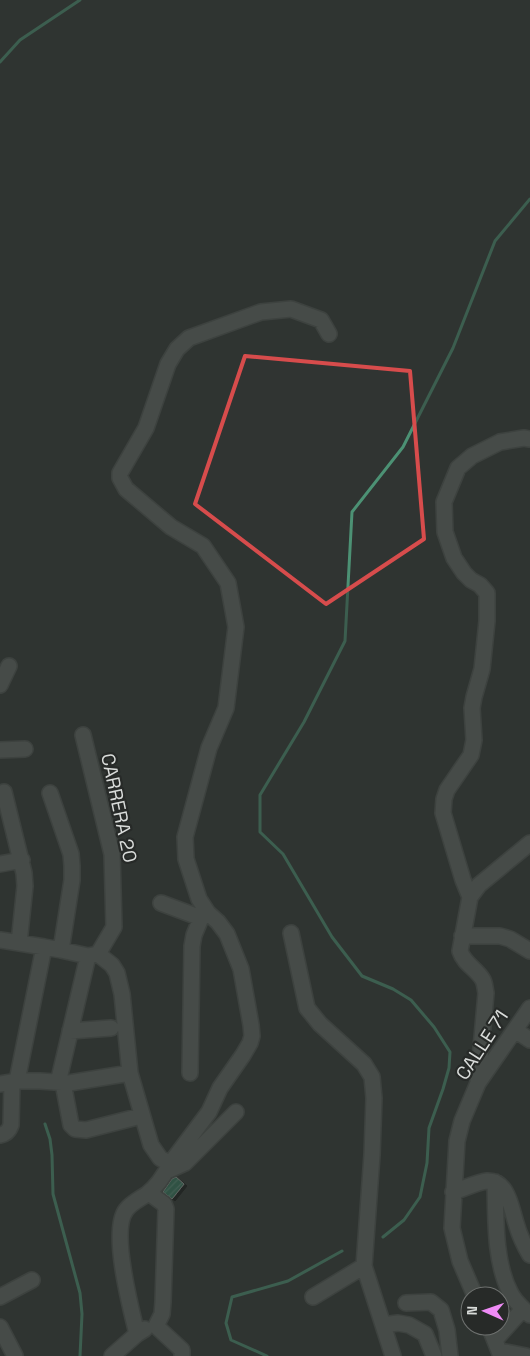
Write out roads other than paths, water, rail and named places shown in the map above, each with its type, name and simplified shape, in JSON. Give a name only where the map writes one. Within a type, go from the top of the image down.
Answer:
[{"type":"street","points":[[190,1073],[192,946],[194,935],[204,915],[186,859],[185,837],[209,748],[226,708],[236,626],[228,583],[203,546],[171,527],[126,489],[120,478],[120,473],[146,428],[168,364],[177,349],[189,338],[261,312],[291,309],[321,320],[328,334]]},
{"type":"street","points":[[470,897],[443,813],[447,790],[471,754],[474,740],[472,708],[482,668],[487,620],[487,593],[480,584],[471,580],[464,573],[454,558],[446,532],[444,502],[458,468],[472,456],[500,442],[524,438],[530,439]]},
{"type":"street","points":[[0,685],[9,666]]},
{"type":"street","name":"CARRERA 20","points":[[61,1083],[70,1031],[93,955],[114,927],[112,854],[84,735]]},
{"type":"street","points":[[0,750],[25,749]]},
{"type":"street","points":[[4,792],[24,872],[25,886],[19,943]]},
{"type":"street","points":[[50,793],[71,854],[72,866],[72,880],[61,950]]},
{"type":"street","points":[[478,1083],[486,993],[484,981],[462,958],[460,951],[470,897],[479,885],[530,844]]},
{"type":"street","points":[[0,864],[22,860]]},
{"type":"street","points":[[137,1334],[124,1278],[120,1236],[125,1211],[149,1193],[209,1112],[220,1088],[244,1056],[252,1036],[252,1025],[241,969],[227,934],[218,922],[204,915],[161,903]]},
{"type":"street","points":[[292,933],[307,1008],[320,1024],[364,1064],[372,1077],[374,1098],[372,1155],[364,1266],[392,1356]]},
{"type":"street","points":[[462,936],[500,936],[510,939],[530,951]]},
{"type":"street","points":[[0,940],[93,955],[112,965],[117,973],[122,994],[130,1073],[142,1116],[151,1145],[169,1167]]},
{"type":"street","points":[[0,1134],[4,1134],[9,1130],[11,1125],[10,1082],[44,947]]},
{"type":"street","name":"CALLE 71","points":[[471,1286],[460,1261],[452,1228],[457,1141],[462,1121],[478,1083],[530,1008]]},
{"type":"street","points":[[70,1031],[111,1028]]},
{"type":"street","points":[[515,1030],[530,1040]]},
{"type":"street","points":[[10,1082],[40,1080],[70,1083],[130,1073]]},
{"type":"street","points":[[61,1083],[71,1125],[75,1129],[86,1130],[142,1116]]},
{"type":"street","points":[[169,1167],[185,1163],[236,1112]]},
{"type":"street","points":[[453,1192],[487,1181],[495,1182],[502,1186],[510,1200],[527,1250]]},
{"type":"street","points":[[495,1182],[496,1217],[501,1264],[510,1294],[527,1312],[496,1343],[526,1356]]},
{"type":"street","points":[[112,1356],[137,1334],[156,1326],[162,1314],[166,1209],[164,1204],[149,1193]]},
{"type":"street","points":[[527,1250],[530,1224]]},
{"type":"street","points":[[313,1297],[364,1266]]},
{"type":"street","points":[[0,1297],[32,1280]]},
{"type":"street","points":[[406,1303],[431,1302],[441,1310],[447,1330],[450,1356]]},
{"type":"street","points":[[383,1325],[398,1323],[410,1325],[425,1334],[434,1356]]},
{"type":"street","points":[[0,1326],[9,1352]]},
{"type":"street","points":[[156,1326],[182,1350],[182,1356]]},
{"type":"waterway","points":[[0,62],[20,40],[80,0]]},
{"type":"waterway","points":[[383,1237],[404,1220],[420,1197],[427,1163],[429,1128],[449,1068],[450,1052],[434,1027],[411,1000],[393,989],[362,976],[332,937],[283,854],[260,832],[260,795],[304,722],[345,641],[352,512],[403,447],[453,348],[495,241],[530,199]]},
{"type":"waterway","points":[[45,1124],[50,1139],[52,1155],[53,1194],[80,1293],[82,1314],[80,1356]]},
{"type":"waterway","points":[[267,1356],[231,1340],[226,1323],[232,1297],[288,1281],[342,1251]]}]
